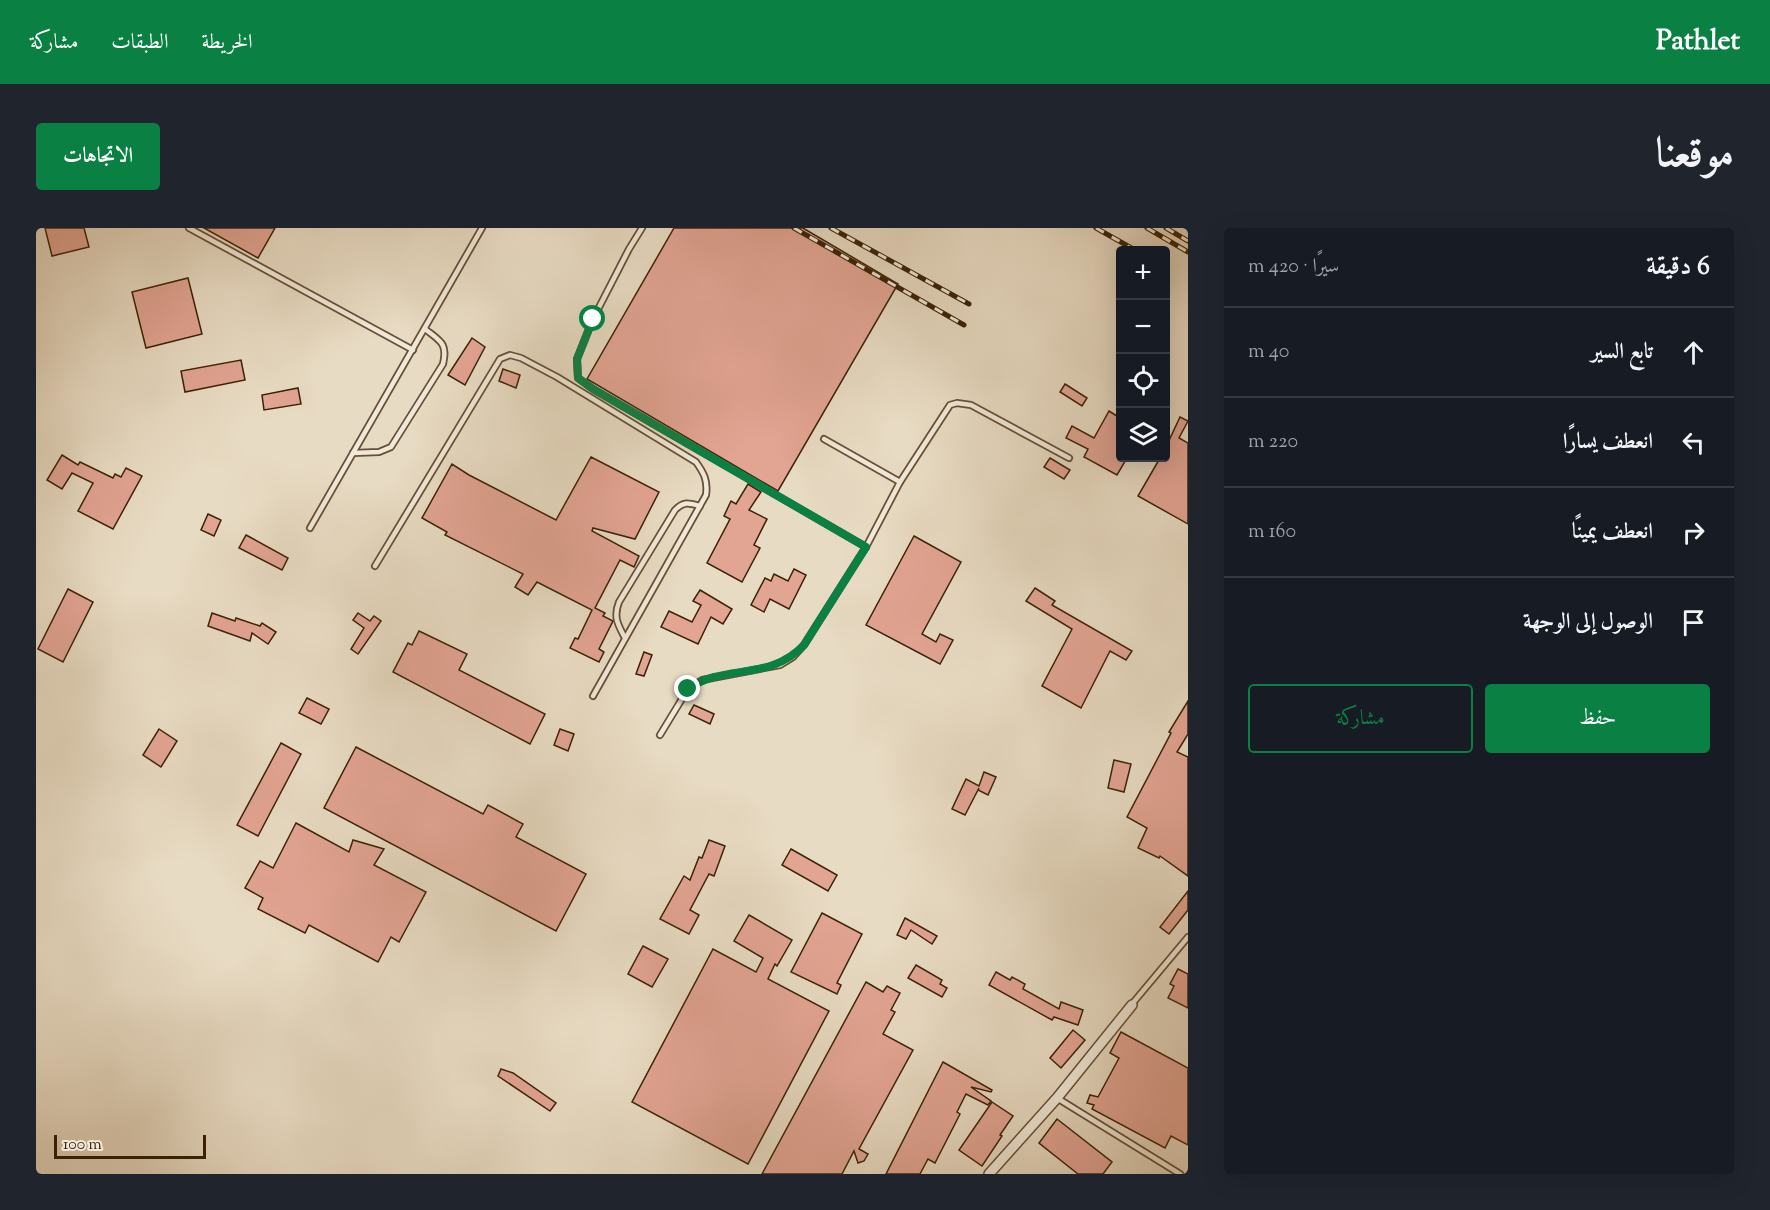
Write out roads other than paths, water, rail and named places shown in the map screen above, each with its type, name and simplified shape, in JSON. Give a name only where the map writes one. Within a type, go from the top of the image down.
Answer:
[{"type":"street","points":[[989,1174],[1057,1098],[1132,1005]]},
{"type":"lane","points":[[189,228],[413,350]]},
{"type":"lane","points":[[310,528],[482,228]]},
{"type":"lane","points":[[642,228],[593,319],[577,359],[578,378],[593,389],[866,547]]},
{"type":"lane","points":[[353,453],[379,452],[391,447],[443,364],[446,353],[442,343],[425,329]]},
{"type":"lane","points":[[375,566],[500,359],[510,355],[521,358],[557,377],[696,462],[704,473],[707,485],[706,495],[593,696]]},
{"type":"lane","points":[[660,735],[688,689],[702,680],[780,664],[793,657],[804,645],[866,547],[900,482],[950,405],[957,403],[971,405],[1069,458]]},
{"type":"lane","points":[[824,439],[900,482]]},
{"type":"lane","points":[[626,639],[616,620],[619,602],[675,510],[686,502],[700,506]]},
{"type":"lane","points":[[1132,1005],[1188,937]]},
{"type":"lane","points":[[1057,1098],[1180,1174]]},
{"type":"railway","points":[[794,228],[964,325]]},
{"type":"railway","points":[[831,228],[969,304]]},
{"type":"railway","points":[[1096,228],[1128,246]]},
{"type":"railway","points":[[1147,228],[1188,252]]},
{"type":"railway","points":[[1166,228],[1188,241]]}]
